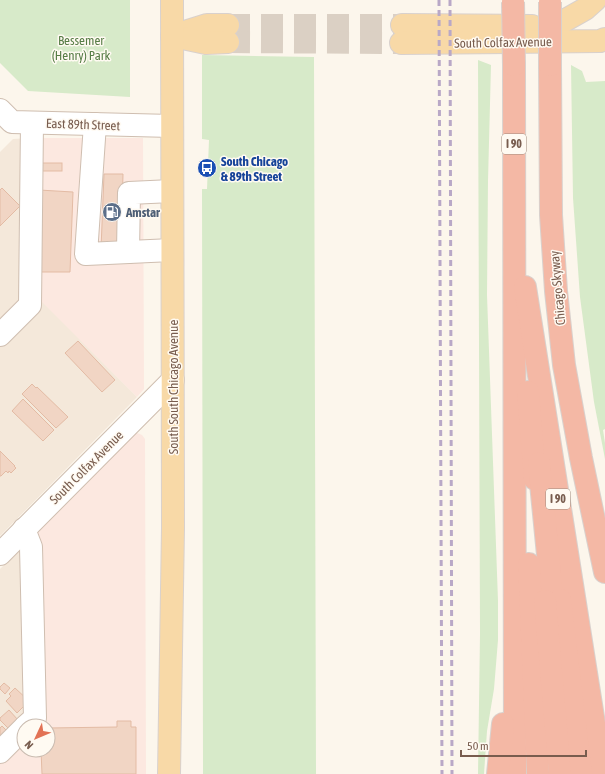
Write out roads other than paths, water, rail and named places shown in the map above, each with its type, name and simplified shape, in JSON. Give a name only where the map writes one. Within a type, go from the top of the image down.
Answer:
[{"type":"highway","name":"I 90","points":[[513,1],[515,774]]},
{"type":"highway","name":"Chicago Skyway","points":[[550,1],[551,215],[557,298],[564,364],[581,458],[605,572]]},
{"type":"highway","name":"I 90","points":[[498,774],[507,659],[514,227]]},
{"type":"highway","name":"I 90","points":[[505,774],[514,227]]},
{"type":"highway","name":"I 90","points":[[514,227],[526,774]]},
{"type":"highway","name":"I 90","points":[[514,227],[538,774]]},
{"type":"highway","name":"I 90","points":[[514,227],[549,774]]},
{"type":"highway","name":"I 90","points":[[514,227],[560,774]]},
{"type":"highway","name":"I 90","points":[[514,227],[570,774]]},
{"type":"highway","name":"I 90","points":[[514,227],[581,774]]},
{"type":"highway","name":"I 90","points":[[514,227],[592,774]]},
{"type":"highway","name":"I 90","points":[[514,227],[602,774]]},
{"type":"main road","name":"South South Chicago Avenue","points":[[169,774],[173,528],[172,0]]},
{"type":"main road","points":[[555,26],[585,9],[595,0]]},
{"type":"main road","points":[[172,36],[207,25],[228,33]]},
{"type":"main road","name":"South Colfax Avenue","points":[[605,28],[555,26],[401,34],[600,41],[605,39]]},
{"type":"street","name":"East 89th Street","points":[[11,122],[172,126]]},
{"type":"street","points":[[0,335],[30,305],[11,122]]},
{"type":"street","points":[[95,124],[86,254],[172,250]]},
{"type":"street","points":[[128,252],[129,193],[172,191]]},
{"type":"street","name":"South Colfax Avenue","points":[[0,554],[173,380]]},
{"type":"street","points":[[24,529],[31,547],[35,718]]},
{"type":"street","points":[[0,752],[16,736]]},
{"type":"tunnel","points":[[228,25],[402,25]]},
{"type":"tunnel","points":[[228,42],[401,43]]},
{"type":"railway","points":[[439,0],[442,774]]},
{"type":"railway","points":[[450,0],[452,774]]},
{"type":"place","name":"South Chicago & 89th Street","points":[[207,168]]},
{"type":"place","name":"Amstar","points":[[112,212]]},
{"type":"park label","name":"Bessemer (Henry) Park","points":[[81,48]]}]
